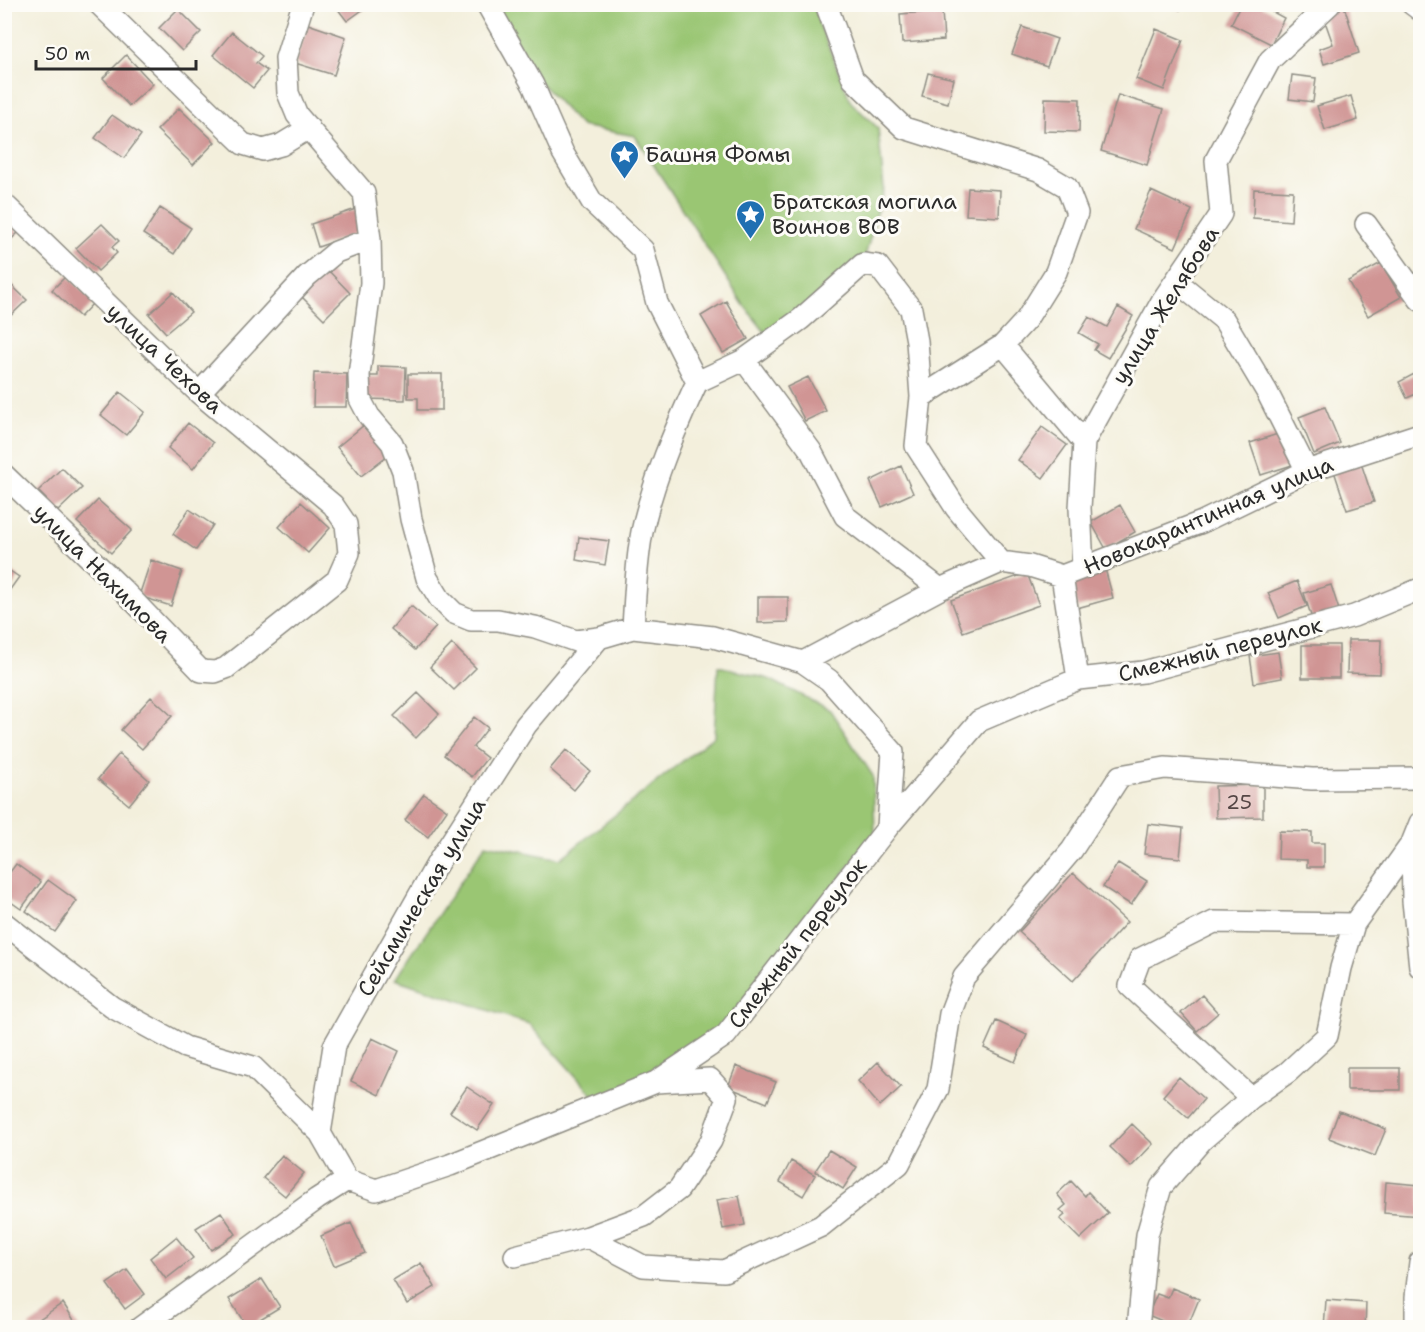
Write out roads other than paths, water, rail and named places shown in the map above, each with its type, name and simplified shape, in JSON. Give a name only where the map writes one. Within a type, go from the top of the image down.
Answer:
[{"type":"street","points":[[99,4],[243,144],[262,150],[281,145],[309,128]]},
{"type":"street","points":[[303,4],[286,58],[288,93],[297,116],[364,193],[370,239],[371,283],[359,375],[360,399],[369,416],[392,443],[403,471],[411,519],[427,578],[440,599],[454,613],[471,620],[498,620],[535,627],[576,641],[599,638],[633,628],[713,637],[803,662],[829,680],[893,752],[888,826]]},
{"type":"street","points":[[487,4],[533,85],[563,153],[591,202],[643,250],[657,303],[697,382]]},
{"type":"street","points":[[826,4],[853,79],[904,128],[1038,171],[1067,187],[1077,213],[1056,272],[1026,320],[1003,345],[921,397]]},
{"type":"street","name":"улица Желябова","points":[[1083,568],[1080,508],[1084,442],[1162,301],[1221,214],[1216,160],[1270,60],[1330,4]]},
{"type":"street","points":[[1412,4],[1420,10]]},
{"type":"street","name":"улица Чехова","points":[[4,204],[199,393],[333,505],[346,524],[350,553],[337,580],[226,668],[215,672],[201,671]]},
{"type":"street","points":[[1366,224],[1420,300]]},
{"type":"street","points":[[199,393],[307,276],[336,252],[370,239]]},
{"type":"street","points":[[633,628],[642,533],[656,481],[697,382],[744,360],[801,320],[863,264],[878,266],[911,309],[917,341],[921,397],[916,446],[956,508],[1001,562],[940,589],[803,662]]},
{"type":"street","points":[[1176,280],[1224,320],[1268,392],[1307,471]]},
{"type":"street","points":[[1003,345],[1084,442]]},
{"type":"street","points":[[744,360],[811,451],[845,516],[940,589]]},
{"type":"street","name":"Новокарантинная улица","points":[[1001,562],[1030,566],[1062,576],[1202,522],[1307,471],[1420,434]]},
{"type":"street","name":"улица Нахимова","points":[[4,475],[123,590],[201,671]]},
{"type":"street","points":[[1062,576],[1078,679]]},
{"type":"street","name":"Смежный переулок","points":[[347,1180],[376,1190],[450,1165],[656,1082],[726,1035],[888,826],[979,721],[1078,679],[1143,672],[1354,616],[1420,589]]},
{"type":"street","name":"Сейсмическая улица","points":[[320,1133],[333,1046],[437,864],[526,725],[599,638]]},
{"type":"street","points":[[588,1237],[643,1266],[724,1271],[821,1226],[899,1164],[938,1089],[950,1014],[964,977],[1072,850],[1120,776],[1165,768],[1312,779],[1420,778]]},
{"type":"street","points":[[1138,1328],[1147,1235],[1161,1187],[1202,1140],[1251,1098],[1288,1072],[1327,1036],[1341,968],[1354,924],[1412,843],[1420,823]]},
{"type":"street","points":[[1412,843],[1413,901],[1420,967]]},
{"type":"street","points":[[1251,1098],[1130,986],[1140,960],[1214,922],[1354,924]]},
{"type":"street","points":[[4,923],[112,1007],[186,1047],[253,1067],[320,1133],[347,1180],[317,1198],[140,1328]]},
{"type":"street","points":[[515,1256],[588,1237],[644,1216],[680,1189],[711,1141],[727,1098],[710,1079],[656,1082]]},
{"type":"street","points":[[1416,1328],[1416,1297],[1420,1262]]},
{"type":"place","name":"Башня Фомы","points":[[624,180]]},
{"type":"place","name":"Братская могила Воинов ВОВ","points":[[751,240]]}]
